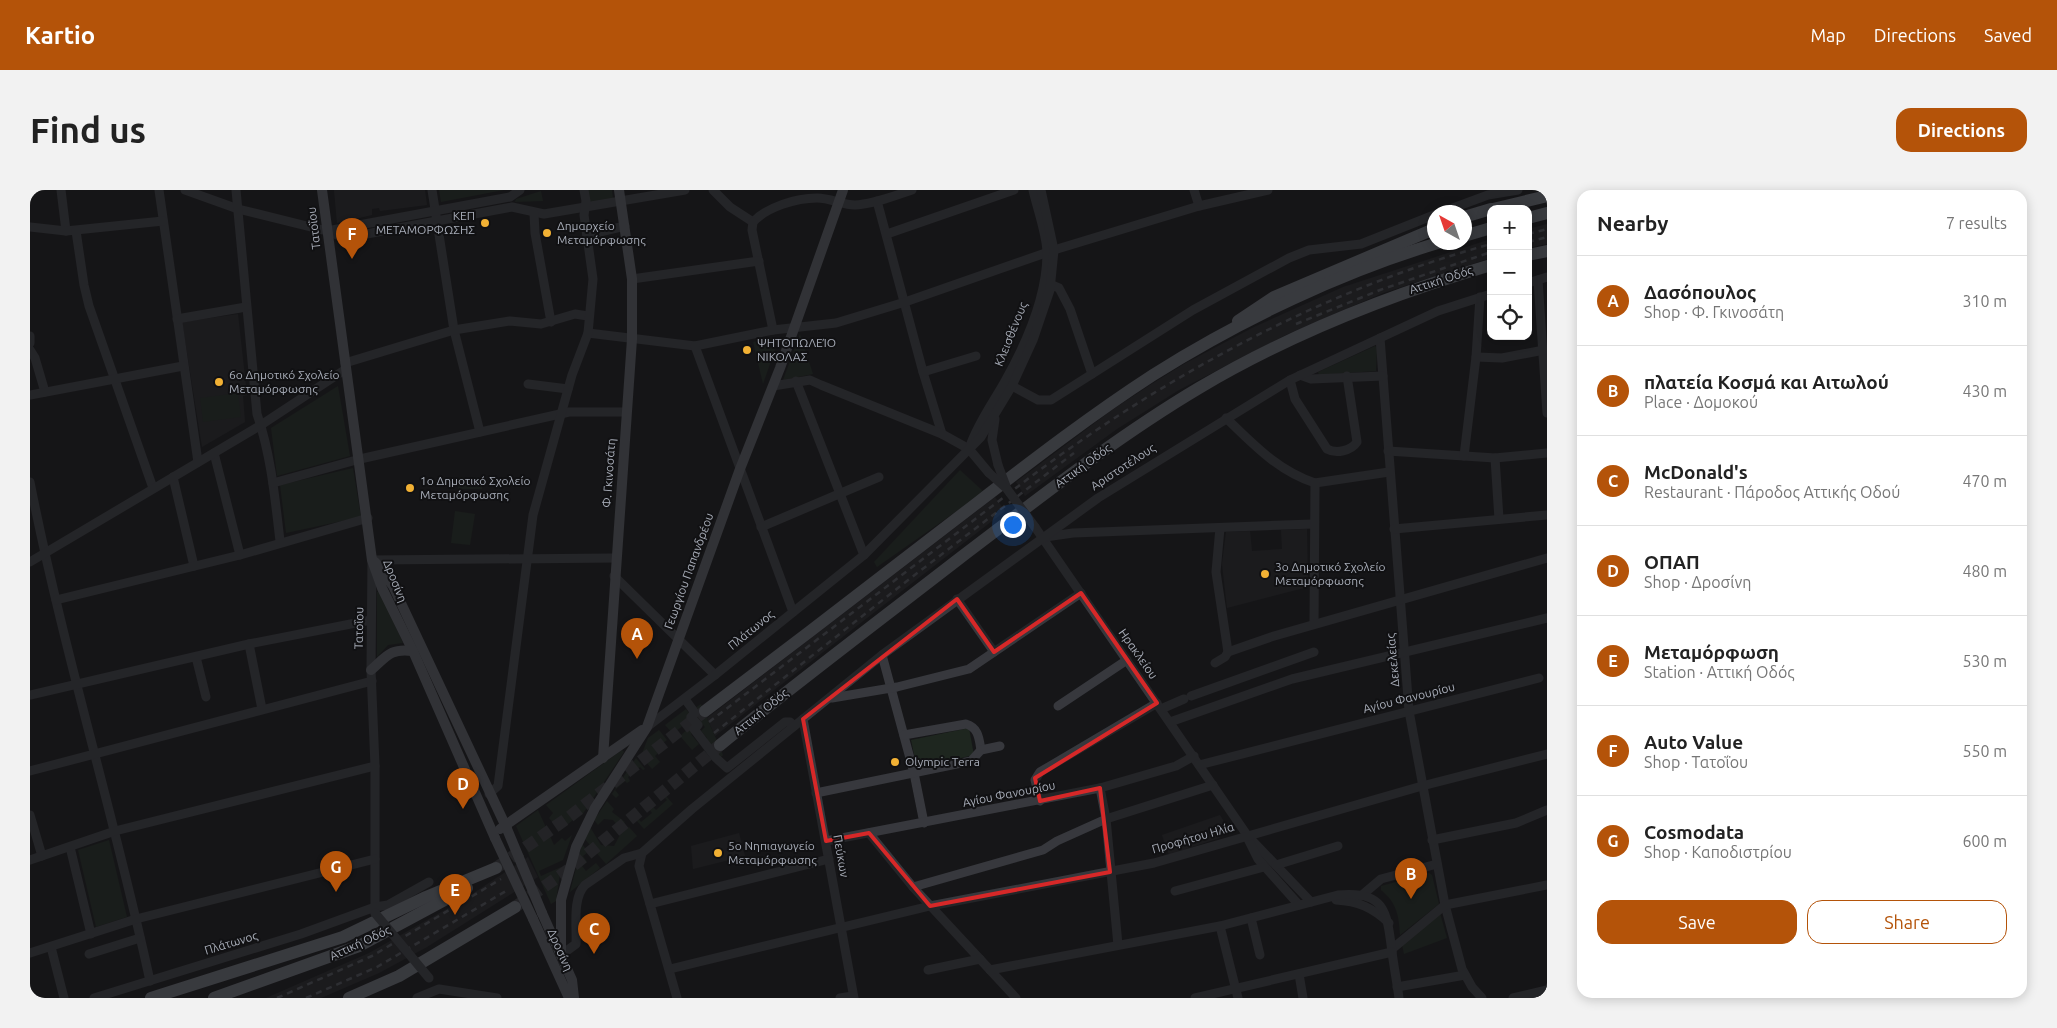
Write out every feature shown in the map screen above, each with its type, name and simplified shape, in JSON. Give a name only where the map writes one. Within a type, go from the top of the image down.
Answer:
[{"type":"highway","points":[[1509,205],[1547,196]]},
{"type":"highway","points":[[1472,215],[1487,210]]},
{"type":"highway","points":[[1532,217],[1547,213]]},
{"type":"highway","points":[[1472,234],[1487,229]]},
{"type":"highway","points":[[1217,337],[1251,311],[1274,297],[1427,232]]},
{"type":"highway","points":[[705,711],[1104,408],[1154,375],[1217,337],[1311,292],[1370,267],[1427,247]]},
{"type":"highway","points":[[1532,255],[1547,251]]},
{"type":"highway","points":[[1532,256],[1547,255]]},
{"type":"highway","name":"Αττική Οδός","points":[[720,745],[1054,486],[1137,427],[1185,397],[1268,351],[1334,320],[1398,294],[1487,266]]},
{"type":"highway","name":"Αττική Οδός","points":[[151,998],[343,937],[496,868],[432,908],[360,946],[300,969],[214,998]]},
{"type":"highway","points":[[349,998],[399,976],[514,907]]},
{"type":"highway","points":[[370,998],[409,977],[453,943]]},
{"type":"main road","name":"Τατοΐου","points":[[322,190],[368,518],[372,560]]},
{"type":"main road","name":"Φ. Γκινοσάτη","points":[[603,758],[615,558],[632,339],[632,279],[619,190]]},
{"type":"main road","name":"Γεωργίου Παπανδρέου","points":[[561,954],[561,900],[576,847],[595,808],[647,726],[740,469],[773,386],[843,190]]},
{"type":"main road","name":"Δροσίνη","points":[[372,560],[382,588],[413,650],[494,836],[537,916],[561,954],[572,980],[574,998]]},
{"type":"main road","name":"Δροσίνη","points":[[372,560],[394,586],[506,828],[537,916],[569,998]]},
{"type":"main road","points":[[371,670],[391,652],[401,649],[413,650]]},
{"type":"main road","name":"Πλάτωνος","points":[[494,836],[647,726]]},
{"type":"street","points":[[61,190],[66,231]]},
{"type":"street","points":[[159,190],[198,462]]},
{"type":"street","points":[[184,190],[238,209],[327,231],[345,238],[512,207],[544,214],[685,190]]},
{"type":"street","points":[[236,190],[257,414],[273,483],[280,541]]},
{"type":"street","points":[[432,190],[454,330],[480,432]]},
{"type":"street","points":[[327,231],[510,196],[520,190]]},
{"type":"street","points":[[489,794],[498,786],[533,515],[568,389],[588,333],[588,316],[593,279],[584,215],[586,207],[584,190]]},
{"type":"street","points":[[713,190],[730,207],[753,222]]},
{"type":"street","points":[[773,330],[752,230],[753,222],[760,214],[807,194],[855,205],[877,201],[912,190]]},
{"type":"street","points":[[887,234],[1014,190]]},
{"type":"street","name":"Κλεισθένους","points":[[1033,190],[1051,251]]},
{"type":"street","name":"Κλεισθένους","points":[[996,413],[1012,386],[1033,340],[1047,283],[1051,251],[1041,190]]},
{"type":"street","points":[[1194,190],[1199,206]]},
{"type":"street","points":[[588,333],[695,346],[773,330],[836,323],[906,302],[1051,251],[1199,206],[1268,190]]},
{"type":"street","points":[[1458,205],[1486,193],[1518,190]]},
{"type":"street","points":[[510,196],[512,207]]},
{"type":"street","points":[[877,201],[906,302],[923,372],[942,434]]},
{"type":"street","points":[[534,213],[535,233],[551,322]]},
{"type":"street","points":[[1012,386],[1045,402],[1193,310],[1289,258],[1310,250],[1361,244],[1427,218]]},
{"type":"street","points":[[30,226],[76,231],[163,221]]},
{"type":"street","points":[[587,235],[625,226]]},
{"type":"street","points":[[76,231],[86,296],[153,488]]},
{"type":"street","points":[[632,279],[758,261]]},
{"type":"street","points":[[1543,279],[1547,413]]},
{"type":"street","points":[[1047,283],[1059,288],[1070,309],[1092,374]]},
{"type":"street","name":"Κλεισθένους","points":[[969,449],[975,431],[1005,382],[1047,283]]},
{"type":"street","name":"Αριστοτέλους","points":[[642,853],[692,809],[882,655],[1098,498],[1290,380],[1438,311],[1487,295]]},
{"type":"street","points":[[1464,456],[1476,357],[1480,297]]},
{"type":"street","points":[[177,318],[246,308]]},
{"type":"street","points":[[30,562],[261,425],[346,366],[454,330],[510,321],[541,324],[575,314],[588,316]]},
{"type":"street","name":"Δεκελείας","points":[[1380,338],[1389,472],[1410,712],[1444,904],[1465,975],[1482,998]]},
{"type":"street","points":[[31,346],[46,392]]},
{"type":"street","points":[[695,346],[793,612]]},
{"type":"street","points":[[1476,357],[1502,358],[1544,350]]},
{"type":"street","points":[[923,372],[976,356]]},
{"type":"street","points":[[30,395],[184,366]]},
{"type":"street","points":[[1300,375],[1311,379],[1383,376]]},
{"type":"street","points":[[1290,380],[1295,399],[1327,449],[1336,451],[1350,449],[1357,442],[1347,376]]},
{"type":"street","points":[[773,386],[810,380],[942,434],[969,449]]},
{"type":"street","points":[[796,381],[864,554]]},
{"type":"street","points":[[528,384],[568,389]]},
{"type":"street","points":[[273,483],[360,459],[569,412],[626,412]]},
{"type":"street","name":"Πλάτωνος","points":[[647,726],[685,699],[864,554],[981,437],[996,413]]},
{"type":"street","name":"Ηρακλείου","points":[[996,413],[992,440],[998,465],[1007,489]]},
{"type":"street","points":[[1226,418],[1277,464],[1315,483],[1389,472]]},
{"type":"street","name":"Ηρακλείου","points":[[969,449],[989,473],[1007,489],[1042,537],[1247,835],[1276,865],[1316,901]]},
{"type":"street","points":[[1388,451],[1495,458],[1547,453]]},
{"type":"street","points":[[214,453],[240,554]]},
{"type":"street","points":[[1495,458],[1499,519]]},
{"type":"street","points":[[172,477],[194,566]]},
{"type":"street","points":[[762,527],[879,477]]},
{"type":"street","points":[[30,482],[44,555],[76,684],[116,831],[150,981]]},
{"type":"street","points":[[1314,624],[1313,524],[1315,483]]},
{"type":"street","points":[[1394,529],[1547,515]]},
{"type":"street","points":[[56,600],[240,554],[280,541],[368,518]]},
{"type":"street","points":[[1042,537],[1073,533],[1313,524]]},
{"type":"street","points":[[1215,664],[1225,658],[1228,652],[1216,572],[1220,528]]},
{"type":"street","points":[[372,560],[615,558]]},
{"type":"street","points":[[1228,652],[1314,624],[1547,558]]},
{"type":"street","name":"Τατοΐου","points":[[372,560],[371,670],[375,766],[375,910]]},
{"type":"street","points":[[614,576],[715,675]]},
{"type":"street","points":[[829,698],[891,688],[961,672],[1081,593]]},
{"type":"street","points":[[957,599],[994,652]]},
{"type":"street","points":[[1170,722],[1292,679],[1547,618]]},
{"type":"street","points":[[30,695],[249,644],[371,620]]},
{"type":"street","points":[[249,644],[262,709]]},
{"type":"street","points":[[1040,801],[1035,780],[1040,772],[1159,706],[1314,652]]},
{"type":"street","points":[[882,655],[914,773],[924,823]]},
{"type":"street","points":[[196,657],[206,697]]},
{"type":"street","points":[[1058,706],[1127,660]]},
{"type":"street","name":"Αγίου Φανουρίου","points":[[1199,765],[1539,678]]},
{"type":"street","points":[[30,771],[96,752],[372,681]]},
{"type":"street","points":[[1232,681],[1238,698]]},
{"type":"street","points":[[685,699],[694,713],[691,716],[698,725],[694,729],[716,758],[727,768],[784,722],[790,722],[794,726]]},
{"type":"street","name":"Πεύκων","points":[[803,719],[854,997]]},
{"type":"street","points":[[904,735],[966,724],[975,728],[981,750]]},
{"type":"street","points":[[816,793],[971,761],[981,750],[1000,746]]},
{"type":"street","name":"Προφήτου Ηλία","points":[[670,969],[930,906],[1154,863],[1422,786],[1547,754]]},
{"type":"street","name":"Αγίου Φανουρίου","points":[[826,841],[1100,788],[1176,766],[1194,756]]},
{"type":"street","points":[[30,860],[116,831],[375,766]]},
{"type":"street","points":[[913,887],[1043,850],[1057,841],[1106,819],[1213,785]]},
{"type":"street","points":[[1100,788],[1106,819],[1118,945]]},
{"type":"street","points":[[1432,840],[1516,823],[1547,810]]},
{"type":"street","points":[[30,815],[42,856]]},
{"type":"street","points":[[869,833],[913,887],[1016,998]]},
{"type":"street","name":"Ηρακλείου","points":[[1247,835],[1250,848],[1264,867],[1299,905]]},
{"type":"street","points":[[1276,865],[1338,846]]},
{"type":"street","points":[[70,847],[91,934]]},
{"type":"street","points":[[561,954],[576,944],[580,890],[624,858],[642,853],[639,866],[677,998]]},
{"type":"street","points":[[30,953],[136,919],[375,858]]},
{"type":"street","points":[[650,904],[829,859]]},
{"type":"street","points":[[1360,899],[1381,879],[1437,864]]},
{"type":"street","points":[[1175,891],[1264,867]]},
{"type":"street","name":"Πλάτωνος","points":[[94,998],[375,910],[388,905],[429,882]]},
{"type":"street","points":[[1194,998],[1237,993],[1299,974],[1392,951],[1444,904],[1547,885]]},
{"type":"street","points":[[990,970],[1220,926],[1338,895],[1380,904],[1385,911],[1389,923],[1399,998]]},
{"type":"street","points":[[375,910],[439,989]]},
{"type":"street","points":[[1250,918],[1260,955]]},
{"type":"street","points":[[1220,926],[1237,993]]},
{"type":"street","points":[[90,954],[140,938]]},
{"type":"street","points":[[51,947],[64,998]]},
{"type":"street","points":[[928,970],[980,959]]},
{"type":"street","points":[[1299,974],[1303,998]]},
{"type":"street","points":[[1397,986],[1465,975]]},
{"type":"street","points":[[417,998],[439,989],[497,998]]},
{"type":"street","points":[[1513,998],[1547,990]]},
{"type":"street","points":[[840,998],[854,997]]},
{"type":"highlighted area","points":[[1081,593],[1157,703],[1035,778],[1040,801],[1100,788],[1110,872],[930,906],[869,833],[826,841],[803,719],[957,599],[994,652]]},
{"type":"shaded area","points":[[334,190],[425,190],[427,205],[380,211],[379,208],[372,209],[372,215],[337,223]]},
{"type":"shaded area","points":[[439,190],[504,190],[441,202]]},
{"type":"shaded area","points":[[588,190],[612,190],[613,199],[590,203]]},
{"type":"shaded area","points":[[541,191],[543,201],[515,202],[516,199]]},
{"type":"shaded area","points":[[1547,224],[1547,244],[1532,247],[1532,228]]},
{"type":"shaded area","points":[[1487,240],[1487,259],[1383,293],[1286,335],[1179,390],[1117,429],[1025,496],[1016,482],[1112,410],[1150,385],[1184,364],[1254,327],[1343,287],[1457,250],[1472,250],[1472,245]]},
{"type":"shaded area","name":"6ο Δημοτικό Σχολείο Μεταμόρφωσης","points":[[238,314],[247,395],[243,396],[245,422],[202,447],[182,322]]},
{"type":"shaded area","points":[[800,334],[813,374],[783,380]]},
{"type":"shaded area","points":[[770,338],[777,344],[763,384],[753,342]]},
{"type":"shaded area","points":[[1375,346],[1377,348],[1376,371],[1319,375],[1318,372]]},
{"type":"shaded area","points":[[338,386],[350,456],[277,476],[271,428]]},
{"type":"shaded area","points":[[238,393],[241,417],[203,422],[200,398]]},
{"type":"shaded area","points":[[353,468],[361,517],[286,533],[280,485]]},
{"type":"shaded area","points":[[960,470],[984,492],[877,567],[874,562]]},
{"type":"shaded area","points":[[459,477],[482,477],[482,489],[458,489]]},
{"type":"shaded area","points":[[995,497],[1005,511],[715,736],[707,718]]},
{"type":"shaded area","points":[[455,511],[475,514],[470,545],[451,543]]},
{"type":"shaded area","name":"3ο Δημοτικό Σχολείο Μεταμόρφωσης","points":[[1307,529],[1308,587],[1227,608],[1222,564],[1226,532],[1250,531],[1252,551],[1282,549],[1281,530]]},
{"type":"shaded area","points":[[380,591],[403,643],[388,645],[377,657],[377,592]]},
{"type":"shaded area","points":[[701,704],[723,755],[720,758],[701,731],[705,727],[695,716],[695,708]]},
{"type":"shaded area","points":[[686,709],[693,717],[673,734],[665,725]]},
{"type":"shaded area","points":[[691,726],[695,730],[691,734],[699,744],[692,750],[680,736]]},
{"type":"shaded area","points":[[969,728],[974,755],[917,768],[911,740]]},
{"type":"shaded area","points":[[659,730],[667,740],[656,748],[659,752],[655,756],[660,762],[652,769],[641,756],[648,738]]},
{"type":"shaded area","points":[[622,750],[624,752],[582,815],[576,810],[571,815],[574,819],[560,831],[549,818],[553,813],[546,805]]},
{"type":"shaded area","points":[[636,758],[645,769],[643,770],[640,767],[628,777],[630,781],[627,783],[625,781],[615,790],[619,795],[616,798],[612,794]]},
{"type":"shaded area","points":[[665,795],[673,804],[644,829],[636,820],[638,818],[641,822],[652,813],[649,809],[652,806],[656,810],[667,800],[664,797]]},
{"type":"shaded area","points":[[607,801],[614,809],[612,812],[625,822],[619,827],[613,820],[604,819],[598,825],[594,820]]},
{"type":"shaded area","points":[[538,810],[554,845],[562,838],[565,841],[572,835],[563,860],[539,871],[541,876],[561,867],[556,901],[551,904],[516,826]]},
{"type":"shaded area","points":[[1220,815],[1227,827],[1219,838],[1169,855],[1162,835]]},
{"type":"shaded area","points":[[590,827],[601,845],[614,846],[620,835],[629,827],[637,836],[606,864],[584,838]]},
{"type":"shaded area","name":"5ο Νηπιαγωγείο Μεταμόρφωσης","points":[[739,833],[745,856],[693,869],[691,846]]},
{"type":"shaded area","points":[[109,840],[127,917],[96,927],[78,850]]},
{"type":"shaded area","points":[[582,844],[588,852],[583,856],[587,862],[582,866],[586,871],[596,863],[600,868],[570,892]]},
{"type":"shaded area","points":[[528,857],[538,877],[427,947],[379,973],[321,998],[266,998],[369,953],[466,898]]},
{"type":"shaded area","points":[[1429,873],[1432,875],[1439,904],[1400,935],[1396,910],[1391,900],[1381,890],[1381,886]]},
{"type":"shaded area","points":[[1440,913],[1447,938],[1404,954],[1402,945]]},
{"type":"tunnel","points":[[496,868],[569,817],[705,711]]},
{"type":"tunnel","points":[[515,907],[568,870],[720,745]]},
{"type":"railway","points":[[1532,233],[1547,229]]},
{"type":"railway","points":[[1532,241],[1547,237]]},
{"type":"railway","points":[[709,722],[1033,475],[1086,437],[1140,402],[1195,369],[1309,310],[1429,263],[1487,245]]},
{"type":"railway","points":[[1296,324],[1380,290],[1487,253]]},
{"type":"railway","points":[[714,733],[903,584],[1074,453]]},
{"type":"railway","points":[[277,998],[372,956],[501,879]]},
{"type":"railway","points":[[306,998],[377,967],[506,891]]},
{"type":"place","name":"ΚΕΠ ΜΕΤΑΜΟΡΦΩΣΗΣ","points":[[485,223]]},
{"type":"place","name":"Δημαρχείο Μεταμόρφωσης","points":[[547,233]]},
{"type":"place","name":"Auto Value","points":[[352,259]]},
{"type":"place","name":"ΨΗΤΟΠΩΛΕΊΟ ΝΙΚΟΛΑΣ","points":[[747,350]]},
{"type":"place","name":"6ο Δημοτικό Σχολείο Μεταμόρφωσης","points":[[219,382]]},
{"type":"place","name":"1ο Δημοτικό Σχολείο Μεταμόρφωσης","points":[[410,488]]},
{"type":"place","name":"3ο Δημοτικό Σχολείο Μεταμόρφωσης","points":[[1265,574]]},
{"type":"place","name":"Δασόπουλος","points":[[637,659]]},
{"type":"place","name":"Olympic Terra","points":[[895,762]]},
{"type":"place","name":"ΟΠΑΠ","points":[[463,809]]},
{"type":"place","name":"5ο Νηπιαγωγείο Μεταμόρφωσης","points":[[718,853]]},
{"type":"place","name":"Cosmodata","points":[[336,892]]},
{"type":"place","name":"πλατεία Κοσμά και Αιτωλού","points":[[1411,899]]},
{"type":"place","name":"Μεταμόρφωση","points":[[455,915]]},
{"type":"place","name":"McDonald's","points":[[594,954]]}]
